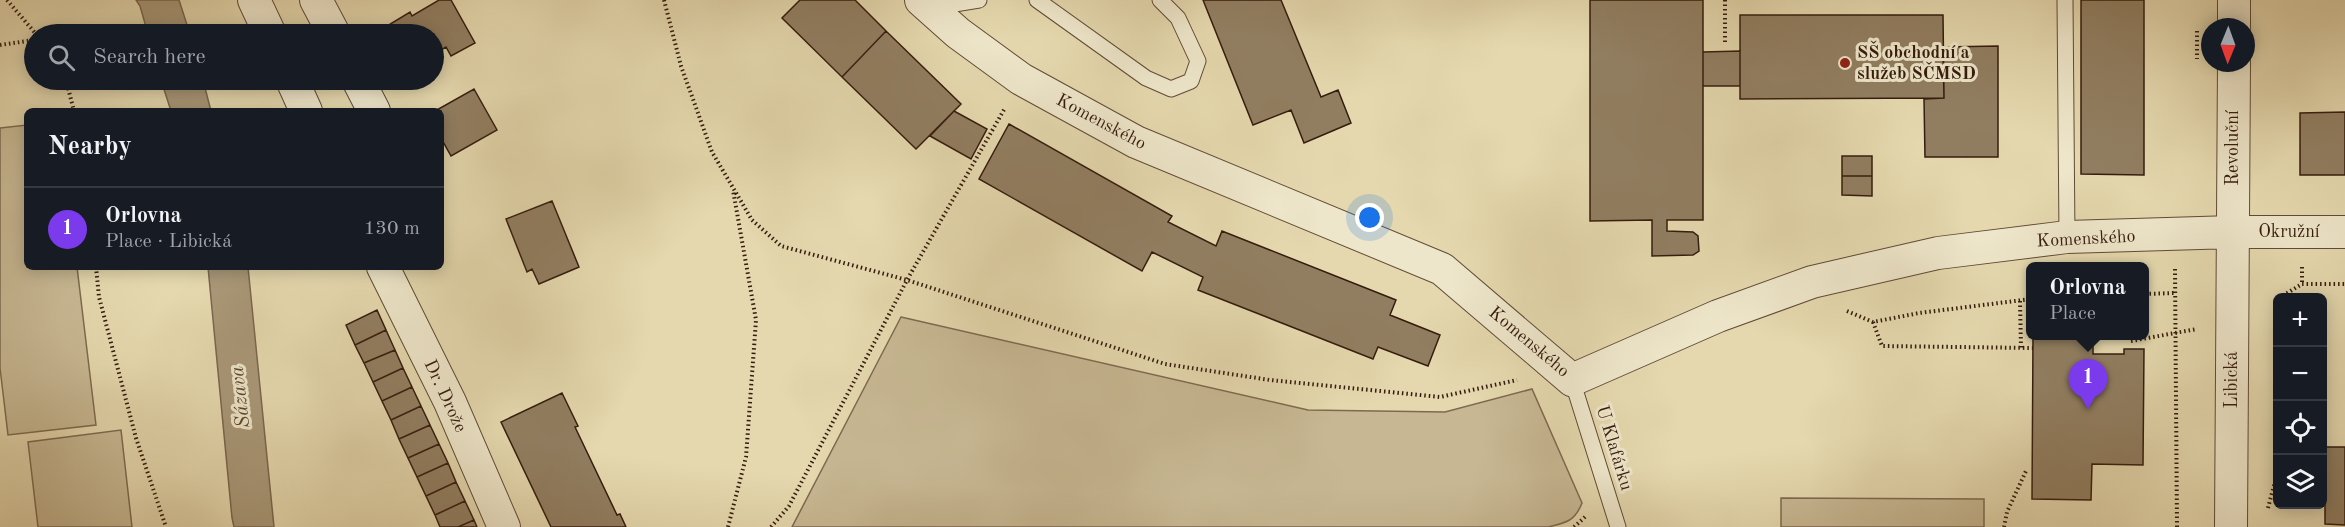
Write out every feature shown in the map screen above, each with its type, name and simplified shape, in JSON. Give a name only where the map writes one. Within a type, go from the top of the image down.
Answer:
[{"type":"street","points":[[254,0],[265,24]]},
{"type":"street","points":[[316,0],[329,24]]},
{"type":"street","points":[[2234,0],[2234,18]]},
{"type":"street","name":"Komenského","points":[[925,4],[958,33],[1021,79],[1136,142],[1442,269],[1572,380],[1718,316],[1812,282],[1938,253],[2067,237],[2233,232]]},
{"type":"street","name":"Revoluční","points":[[2233,232],[2234,72]]},
{"type":"street","points":[[297,90],[305,108]]},
{"type":"street","points":[[362,90],[372,108]]},
{"type":"street","name":"Okružní","points":[[2233,232],[2345,232]]},
{"type":"street","name":"Libická","points":[[2231,527],[2233,232]]},
{"type":"street","name":"Dr. Drože","points":[[384,270],[450,402],[504,527]]},
{"type":"lane","points":[[925,4],[979,0]]},
{"type":"lane","points":[[1037,0],[1146,78],[1171,89],[1191,81],[1198,61],[1178,18],[1160,0]]},
{"type":"lane","points":[[2066,0],[2067,237]]},
{"type":"lane","name":"U Klafárku","points":[[1572,380],[1618,527]]},
{"type":"path","points":[[7,0],[27,24]]},
{"type":"path","points":[[664,0],[681,66],[708,141],[752,220],[781,246],[907,279],[1165,364],[1270,380],[1440,397],[1510,380],[1572,380]]},
{"type":"path","points":[[1725,0],[1725,42]]},
{"type":"path","points":[[0,45],[24,41]]},
{"type":"path","points":[[69,90],[73,108]]},
{"type":"path","points":[[771,527],[789,506],[907,279],[991,132]]},
{"type":"path","points":[[728,527],[746,458],[756,320],[732,185]]},
{"type":"path","points":[[96,270],[99,297],[136,438],[166,527]]},
{"type":"path","points":[[2287,293],[2302,284],[2345,284]]},
{"type":"path","points":[[2149,294],[2175,293],[2177,527]]},
{"type":"path","points":[[2026,300],[1919,313],[1873,322],[1882,346],[2033,348]]},
{"type":"path","points":[[2020,301],[2021,348]]},
{"type":"path","points":[[2149,338],[2175,333]]},
{"type":"path","points":[[2131,341],[2136,340]]},
{"type":"path","points":[[2267,510],[2276,482],[2275,347]]},
{"type":"path","points":[[2004,527],[2007,512],[2026,471]]},
{"type":"shaded area","points":[[24,125],[24,270],[77,270],[96,425],[8,435],[0,368],[0,128]]},
{"type":"shaded area","points":[[901,317],[1308,410],[1445,412],[1532,389],[1582,503],[1576,514],[1569,520],[1548,527],[792,527]]},
{"type":"shaded area","points":[[121,430],[132,527],[38,527],[28,442]]},
{"type":"shaded area","points":[[1781,498],[1984,499],[1984,527],[1781,527]]},
{"type":"water","points":[[136,0],[179,0],[187,24],[145,24]]},
{"type":"water","points":[[164,90],[206,90],[210,108],[170,108]]},
{"type":"water","name":"Sázava","points":[[208,270],[248,270],[274,527],[234,527]]},
{"type":"building","points":[[439,0],[451,0],[475,43],[451,56],[446,47],[444,48],[444,24],[390,24],[410,12],[412,16]]},
{"type":"building","points":[[800,0],[855,0],[886,31],[842,77],[782,18]]},
{"type":"building","points":[[1203,0],[1281,0],[1321,97],[1338,90],[1351,123],[1304,143],[1291,110],[1253,125]]},
{"type":"building","points":[[1590,0],[1703,0],[1703,220],[1667,220],[1667,231],[1693,232],[1698,236],[1699,251],[1693,255],[1652,256],[1652,220],[1590,221]]},
{"type":"building","points":[[2081,0],[2144,0],[2144,175],[2081,174]]},
{"type":"building","points":[[1740,15],[1943,15],[1944,98],[1740,99]]},
{"type":"building","points":[[886,31],[961,104],[916,149],[842,77]]},
{"type":"building","points":[[1998,46],[1998,157],[1925,157],[1924,99],[1944,98],[1943,47]]},
{"type":"building","points":[[1740,51],[1740,86],[1703,86],[1703,52]]},
{"type":"building","points":[[474,89],[497,130],[451,156],[444,143],[444,108],[440,108]]},
{"type":"building","points":[[954,111],[987,129],[971,159],[930,136]]},
{"type":"building","points":[[2345,112],[2345,175],[2300,175],[2300,113]]},
{"type":"building","points":[[1009,124],[1172,216],[1168,222],[1216,246],[1222,231],[1396,300],[1390,315],[1440,335],[1428,366],[1378,347],[1373,359],[1198,290],[1203,277],[1152,252],[1142,271],[979,179]]},
{"type":"building","points":[[1842,156],[1872,156],[1872,176],[1842,176]]},
{"type":"building","points":[[1842,176],[1872,176],[1872,196],[1842,195]]},
{"type":"building","points":[[552,201],[579,267],[539,284],[532,269],[527,272],[506,219]]},
{"type":"building","points":[[377,310],[386,330],[355,345],[346,325]]},
{"type":"building","points":[[386,330],[395,350],[364,363],[355,345]]},
{"type":"building","points":[[2033,340],[2093,340],[2093,354],[2124,354],[2124,349],[2144,349],[2143,465],[2092,464],[2091,500],[2032,499]]},
{"type":"building","points":[[395,350],[403,368],[373,382],[364,363]]},
{"type":"building","points":[[403,368],[412,387],[382,401],[373,382]]},
{"type":"building","points":[[412,387],[421,406],[391,420],[382,401]]},
{"type":"building","points":[[562,393],[578,426],[575,427],[617,515],[620,514],[626,527],[551,527],[501,422]]},
{"type":"building","points":[[421,406],[430,425],[399,439],[391,420]]},
{"type":"building","points":[[430,425],[439,444],[408,458],[399,439]]},
{"type":"building","points":[[439,444],[448,463],[417,477],[408,458]]},
{"type":"building","points":[[2327,447],[2345,447],[2345,525],[2325,524]]},
{"type":"building","points":[[448,463],[456,482],[426,496],[417,477]]},
{"type":"building","points":[[456,482],[465,501],[435,515],[426,496]]},
{"type":"building","points":[[465,501],[474,520],[458,527],[440,527],[435,515]]},
{"type":"building","points":[[474,520],[477,527],[458,527]]},
{"type":"place","name":"SŠ obchodní a služeb SČMSD","points":[[1845,63]]},
{"type":"place","name":"Orlovna","points":[[2088,409]]}]
